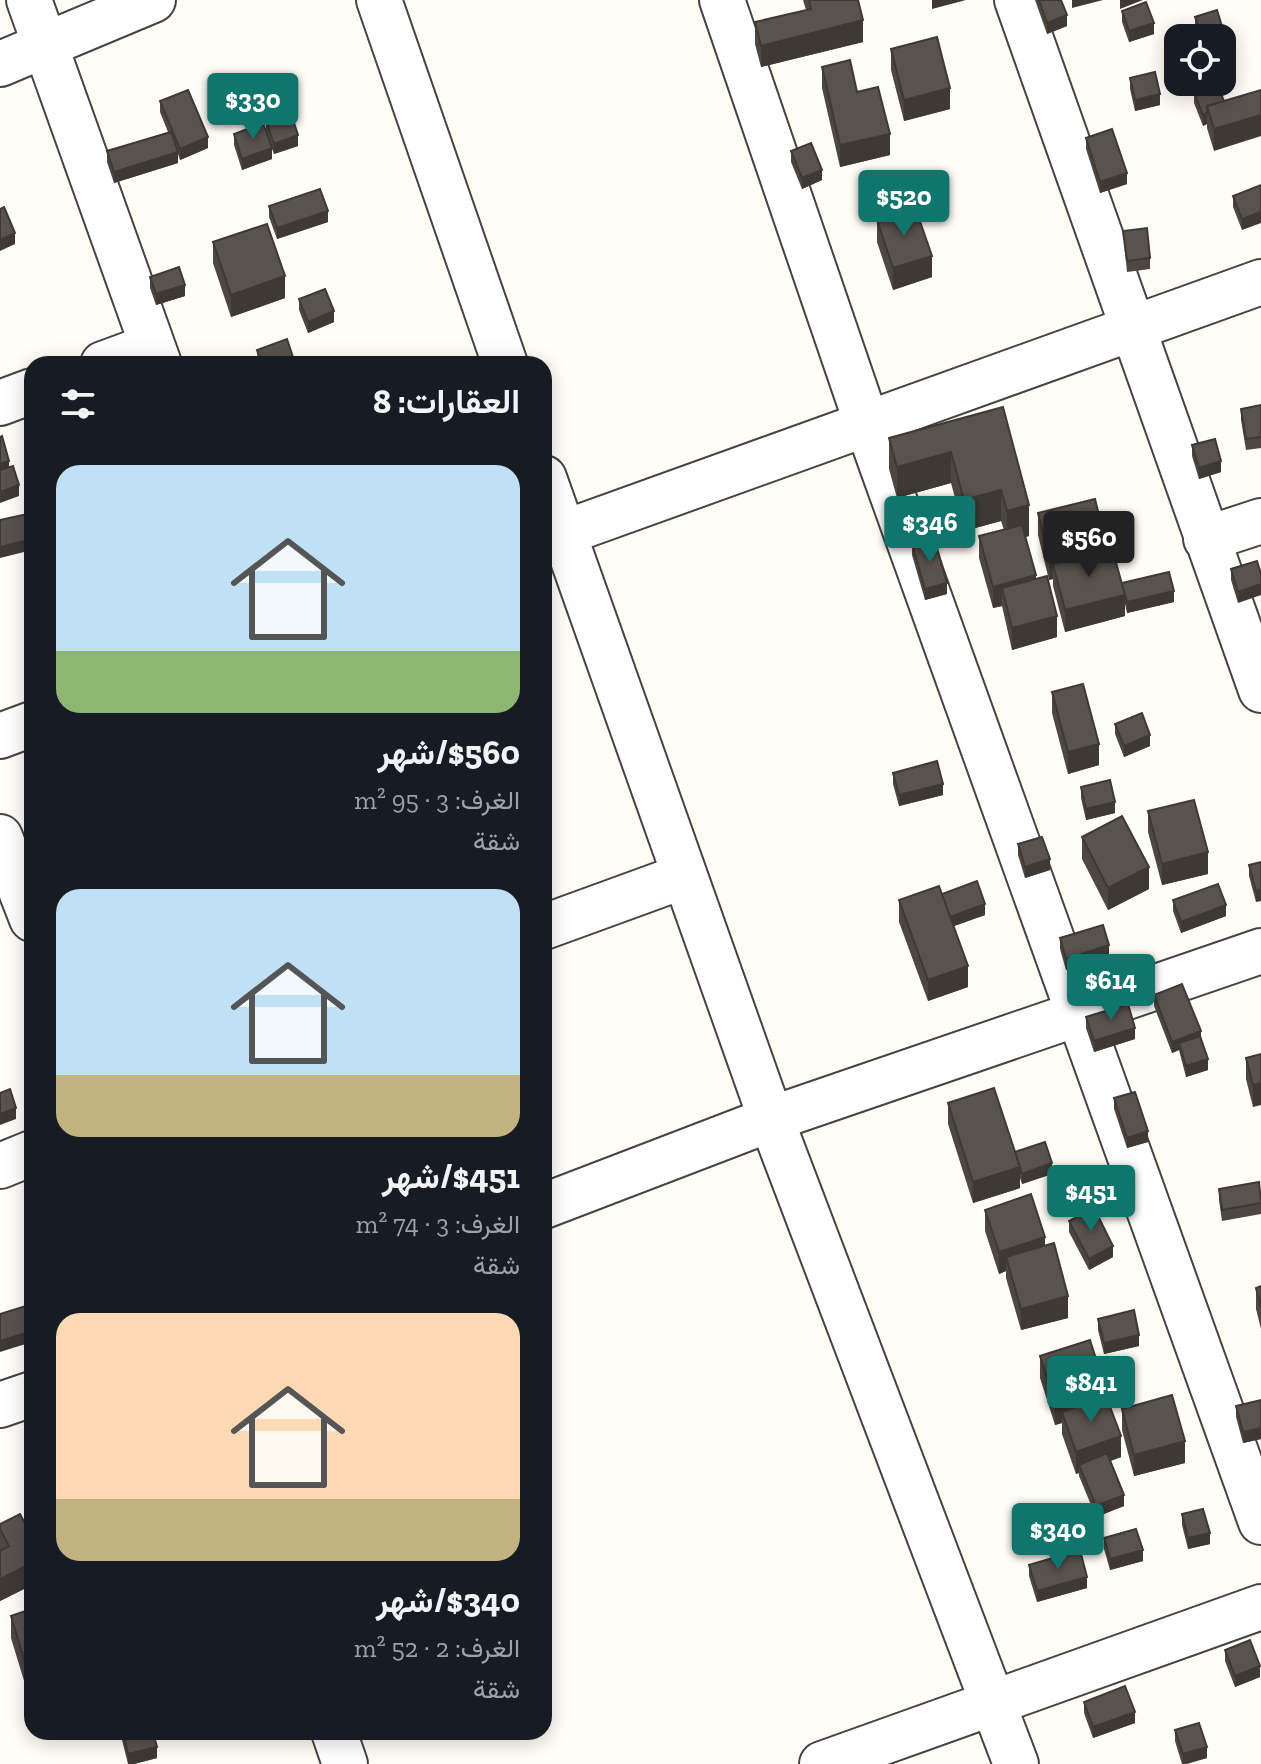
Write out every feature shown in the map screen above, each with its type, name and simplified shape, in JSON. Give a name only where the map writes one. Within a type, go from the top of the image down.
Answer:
[{"type":"street","points":[[29,0],[155,355]]},
{"type":"street","points":[[0,64],[153,0]]},
{"type":"street","points":[[379,0],[502,356]]},
{"type":"street","points":[[722,0],[867,424],[1261,1522]]},
{"type":"street","points":[[1017,0],[1261,690]]},
{"type":"street","points":[[1016,1764],[554,537],[1261,282]]},
{"type":"street","points":[[0,403],[24,394]]},
{"type":"street","points":[[1206,539],[1261,521]]},
{"type":"street","points":[[0,736],[24,727]]},
{"type":"street","points":[[0,837],[24,898]]},
{"type":"street","points":[[552,924],[684,876]]},
{"type":"street","points":[[552,1203],[771,1119],[1261,951]]},
{"type":"street","points":[[0,1166],[24,1156]]},
{"type":"street","points":[[0,1405],[24,1397]]},
{"type":"street","points":[[822,1764],[1261,1607]]},
{"type":"street","points":[[337,1740],[345,1764]]},
{"type":"building","points":[[809,0],[858,0],[863,20],[761,46],[755,22],[811,9]]},
{"type":"building","points":[[1039,0],[1061,0],[1067,15],[1047,23]]},
{"type":"building","points":[[1146,2],[1154,23],[1129,31],[1122,11]]},
{"type":"building","points":[[1217,10],[1221,24],[1198,24],[1195,17]]},
{"type":"building","points":[[937,37],[950,88],[904,100],[891,49]]},
{"type":"building","points":[[850,60],[857,92],[878,87],[890,134],[840,145],[822,67]]},
{"type":"building","points":[[1155,72],[1160,94],[1135,100],[1130,78]]},
{"type":"building","points":[[188,90],[208,137],[180,149],[160,101]]},
{"type":"building","points":[[1261,90],[1261,115],[1214,129],[1207,106]]},
{"type":"building","points":[[1196,96],[1222,96],[1224,101],[1207,106],[1207,113],[1203,115]]},
{"type":"building","points":[[290,111],[298,135],[274,144],[266,121]]},
{"type":"building","points":[[263,123],[272,148],[242,159],[234,134]]},
{"type":"building","points":[[1112,129],[1127,173],[1100,182],[1086,138]]},
{"type":"building","points":[[171,132],[178,152],[114,172],[107,151]]},
{"type":"building","points":[[811,143],[822,170],[802,178],[791,151]]},
{"type":"building","points":[[1261,185],[1261,212],[1242,219],[1233,196]]},
{"type":"building","points":[[320,189],[328,211],[277,228],[269,206]]},
{"type":"building","points":[[4,207],[15,233],[0,240],[0,209]]},
{"type":"building","points":[[915,207],[932,256],[893,268],[877,220]]},
{"type":"building","points":[[267,224],[285,276],[231,295],[213,242]]},
{"type":"building","points":[[1147,228],[1150,258],[1127,261],[1123,231]]},
{"type":"building","points":[[179,267],[185,285],[156,294],[150,277]]},
{"type":"building","points":[[325,289],[334,311],[308,322],[299,299]]},
{"type":"building","points":[[287,339],[293,356],[259,356],[257,350]]},
{"type":"building","points":[[1261,405],[1261,437],[1246,439],[1241,409]]},
{"type":"building","points":[[1003,407],[1029,505],[1007,511],[1001,490],[964,500],[951,452],[897,467],[889,438]]},
{"type":"building","points":[[0,437],[9,461],[0,464]]},
{"type":"building","points":[[1215,439],[1221,461],[1199,468],[1192,445]]},
{"type":"building","points":[[13,466],[19,485],[0,492],[0,470]]},
{"type":"building","points":[[1095,499],[1106,544],[1049,558],[1038,513]]},
{"type":"building","points":[[24,515],[24,541],[0,547],[0,520]]},
{"type":"building","points":[[1022,525],[1036,575],[993,587],[979,536]]},
{"type":"building","points":[[934,538],[947,583],[925,589],[912,544]]},
{"type":"building","points":[[1112,548],[1125,595],[1065,610],[1053,564]]},
{"type":"building","points":[[1257,561],[1261,584],[1238,592],[1231,569]]},
{"type":"building","points":[[1169,572],[1174,591],[1127,602],[1122,583]]},
{"type":"building","points":[[1047,576],[1057,616],[1012,628],[1002,588]]},
{"type":"building","points":[[1083,684],[1099,744],[1068,752],[1052,692]]},
{"type":"building","points":[[1142,713],[1150,735],[1124,746],[1115,724]]},
{"type":"building","points":[[937,761],[943,784],[899,795],[893,773]]},
{"type":"building","points":[[1110,780],[1115,802],[1086,809],[1081,787]]},
{"type":"building","points":[[1194,800],[1208,852],[1162,864],[1148,811]]},
{"type":"building","points":[[1122,816],[1149,867],[1108,888],[1082,837]]},
{"type":"building","points":[[1042,837],[1050,859],[1025,867],[1018,844]]},
{"type":"building","points":[[1261,862],[1261,890],[1256,891],[1249,865]]},
{"type":"building","points":[[977,881],[985,904],[950,917],[942,894]]},
{"type":"building","points":[[1218,884],[1226,905],[1181,922],[1173,900]]},
{"type":"building","points":[[939,886],[968,966],[928,980],[899,900]]},
{"type":"building","points":[[1103,925],[1109,945],[1066,959],[1060,938]]},
{"type":"building","points":[[1182,984],[1201,1031],[1172,1042],[1154,995]]},
{"type":"building","points":[[1128,1004],[1135,1028],[1094,1041],[1086,1017]]},
{"type":"building","points":[[1200,1036],[1208,1059],[1186,1066],[1179,1043]]},
{"type":"building","points":[[1261,1054],[1261,1083],[1253,1085],[1246,1058]]},
{"type":"building","points":[[994,1088],[1020,1167],[973,1182],[948,1103]]},
{"type":"building","points":[[10,1089],[16,1108],[0,1114],[0,1093]]},
{"type":"building","points":[[1135,1092],[1148,1131],[1127,1138],[1114,1098]]},
{"type":"building","points":[[1045,1142],[1052,1163],[1022,1174],[1015,1152]]},
{"type":"building","points":[[1259,1182],[1261,1203],[1222,1210],[1219,1189]]},
{"type":"building","points":[[1031,1194],[1045,1237],[999,1252],[985,1210]]},
{"type":"building","points":[[1094,1208],[1113,1246],[1089,1259],[1069,1221]]},
{"type":"building","points":[[1054,1243],[1068,1296],[1021,1309],[1006,1257]]},
{"type":"building","points":[[1261,1286],[1261,1307],[1256,1288]]},
{"type":"building","points":[[24,1306],[24,1334],[0,1341],[0,1314]]},
{"type":"building","points":[[1134,1310],[1139,1335],[1104,1343],[1098,1319]]},
{"type":"building","points":[[1090,1340],[1105,1387],[1055,1404],[1040,1356]]},
{"type":"building","points":[[1172,1395],[1185,1441],[1134,1455],[1122,1409]]},
{"type":"building","points":[[1106,1396],[1121,1436],[1076,1452],[1062,1412]]},
{"type":"building","points":[[1261,1400],[1261,1428],[1243,1432],[1236,1406]]},
{"type":"building","points":[[1107,1453],[1124,1495],[1096,1506],[1079,1465]]},
{"type":"building","points":[[1203,1509],[1210,1533],[1188,1538],[1182,1514]]},
{"type":"building","points":[[20,1514],[24,1522],[24,1567],[0,1579],[0,1551],[9,1546],[0,1524]]},
{"type":"building","points":[[1136,1529],[1143,1550],[1110,1559],[1104,1538]]},
{"type":"building","points":[[1080,1550],[1087,1577],[1037,1591],[1029,1565]]},
{"type":"building","points":[[24,1612],[24,1659],[11,1616]]},
{"type":"building","points":[[1250,1640],[1260,1666],[1235,1676],[1225,1650]]},
{"type":"building","points":[[1125,1686],[1135,1712],[1093,1727],[1084,1702]]},
{"type":"building","points":[[1199,1723],[1207,1747],[1183,1754],[1175,1730]]},
{"type":"building","points":[[125,1740],[155,1740],[157,1747],[128,1754]]}]
